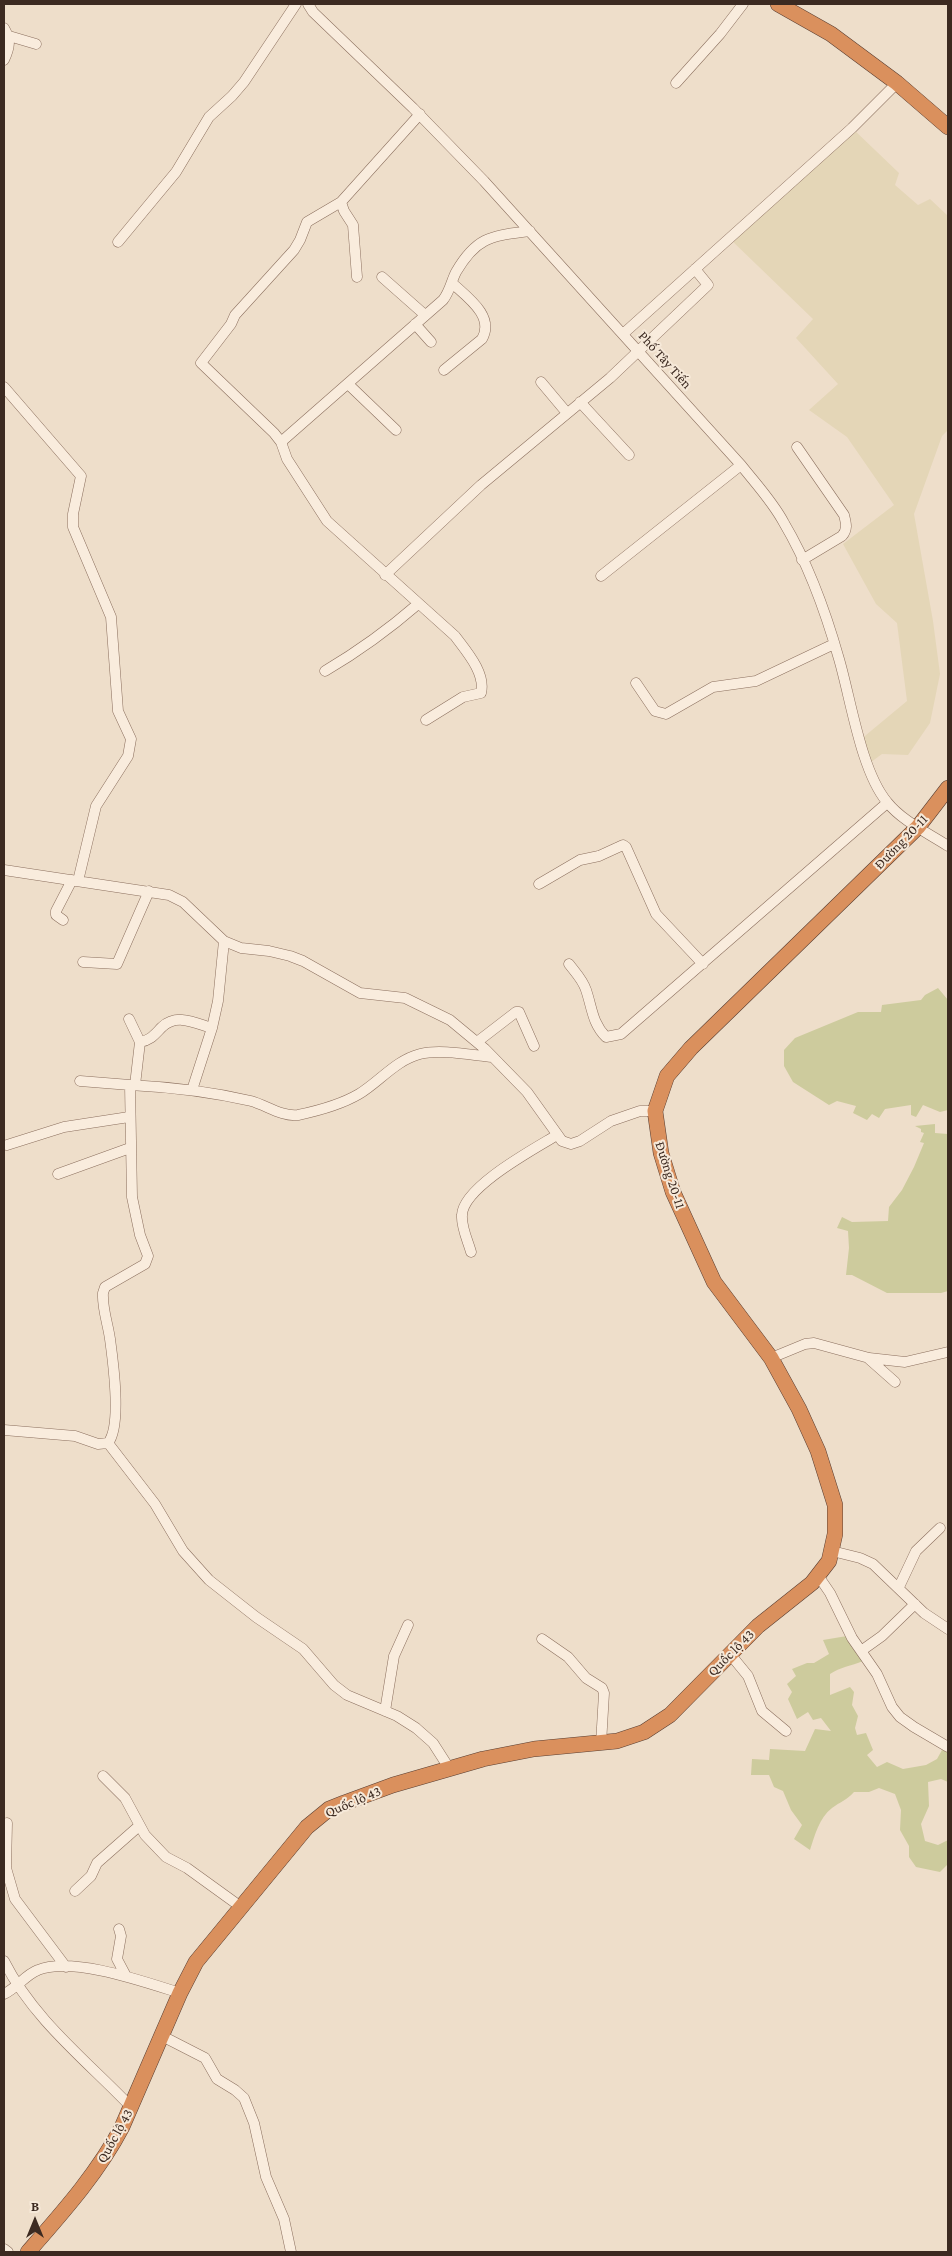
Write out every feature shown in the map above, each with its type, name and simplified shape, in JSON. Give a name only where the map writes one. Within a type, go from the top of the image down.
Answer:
[{"type":"highway","points":[[778,4],[831,34],[897,84],[948,127]]},
{"type":"highway","name":"Đường 20-11","points":[[819,1577],[829,1561],[835,1534],[835,1505],[831,1491],[810,1432],[771,1358],[720,1291],[708,1270],[673,1192],[661,1153],[655,1112],[667,1076],[691,1048],[918,827],[948,788]]},
{"type":"highway","name":"Quốc lộ 43","points":[[28,2252],[102,2162],[115,2141],[132,2107],[180,1993],[196,1962],[307,1827],[329,1809],[393,1785],[449,1768],[534,1749],[601,1744],[630,1738],[656,1726],[758,1626],[819,1577]]},
{"type":"street","points":[[118,242],[176,172],[209,117],[244,82],[296,4]]},
{"type":"street","points":[[308,4],[313,12],[420,114],[623,334]]},
{"type":"street","points":[[676,83],[744,4]]},
{"type":"street","points":[[6,32],[36,44]]},
{"type":"street","points":[[4,60],[10,44],[6,32]]},
{"type":"street","name":"Phố Tây Tiến","points":[[897,84],[852,128],[623,334],[741,465],[784,521],[813,583],[834,644],[872,779],[887,803],[918,827],[948,846]]},
{"type":"street","points":[[420,114],[342,202],[307,222],[294,250],[235,315],[231,324],[201,363],[267,426],[281,442],[287,459],[327,521],[454,636],[476,667],[481,685],[481,693],[462,697],[426,720]]},
{"type":"street","points":[[342,202],[344,210],[353,225],[357,278]]},
{"type":"street","points":[[281,442],[443,300],[457,270],[481,241],[494,236],[530,231]]},
{"type":"street","points":[[385,575],[481,485],[610,378],[708,286],[695,269]]},
{"type":"street","points":[[382,277],[425,315]]},
{"type":"street","points":[[444,370],[482,339],[486,332],[486,325],[480,310],[452,283]]},
{"type":"street","points":[[415,324],[431,342]]},
{"type":"street","points":[[541,382],[567,412]]},
{"type":"street","points":[[348,384],[396,430]]},
{"type":"street","points":[[4,387],[81,476],[73,514],[73,527],[111,617],[118,711],[131,739],[128,756],[96,806],[75,880],[56,911],[56,915],[63,920]]},
{"type":"street","points":[[580,402],[629,455]]},
{"type":"street","points":[[797,447],[844,515],[846,524],[846,531],[842,536],[802,560]]},
{"type":"street","points":[[600,576],[741,465]]},
{"type":"street","points":[[325,671],[374,640],[418,604]]},
{"type":"street","points":[[636,683],[655,711],[666,714],[713,687],[756,681],[834,644]]},
{"type":"street","points":[[569,964],[583,984],[592,1015],[601,1031],[606,1036],[614,1037],[621,1034],[887,803]]},
{"type":"street","points":[[539,884],[580,860],[599,856],[623,846],[626,847],[656,914],[703,964]]},
{"type":"street","points":[[4,870],[169,895],[183,902],[224,941],[241,948],[270,951],[302,961],[360,993],[405,998],[414,1002],[450,1020],[477,1042],[527,1092],[562,1141],[570,1144],[580,1141],[611,1121],[640,1111],[655,1112]]},
{"type":"street","points":[[83,962],[117,964],[149,891]]},
{"type":"street","points":[[192,1090],[212,1028],[220,990],[224,941]]},
{"type":"street","points":[[477,1042],[516,1012],[519,1012],[534,1046]]},
{"type":"street","points":[[108,1443],[114,1432],[116,1411],[110,1340],[103,1293],[105,1287],[145,1264],[148,1260],[133,1207],[129,1118],[140,1042],[129,1019]]},
{"type":"street","points":[[140,1042],[151,1039],[162,1027],[174,1020],[186,1020],[212,1028]]},
{"type":"street","points":[[80,1081],[192,1090],[251,1101],[284,1114],[297,1115],[359,1094],[405,1060],[419,1054],[432,1053],[492,1057]]},
{"type":"street","points":[[7,1145],[64,1127],[129,1118]]},
{"type":"street","points":[[471,1252],[462,1216],[463,1207],[468,1199],[502,1169],[557,1135]]},
{"type":"street","points":[[58,1174],[130,1148]]},
{"type":"street","points":[[771,1358],[806,1344],[814,1343],[869,1358],[906,1362],[948,1352]]},
{"type":"street","points":[[869,1358],[895,1382]]},
{"type":"street","points":[[4,1430],[75,1436],[98,1444],[108,1443]]},
{"type":"street","points":[[108,1443],[155,1504],[182,1551],[209,1580],[256,1618],[303,1649],[334,1685],[348,1695],[397,1716],[416,1728],[433,1743],[449,1768]]},
{"type":"street","points":[[899,1587],[920,1545],[940,1528]]},
{"type":"street","points":[[832,1551],[867,1560],[899,1587],[915,1604],[948,1629]]},
{"type":"street","points":[[819,1577],[830,1593],[844,1624],[877,1674],[892,1707],[900,1717],[948,1747]]},
{"type":"street","points":[[861,1651],[882,1636],[915,1604]]},
{"type":"street","points":[[385,1711],[394,1656],[408,1625]]},
{"type":"street","points":[[542,1639],[562,1652],[586,1678],[602,1688],[604,1693],[601,1744]]},
{"type":"street","points":[[730,1654],[748,1676],[762,1711],[786,1731]]},
{"type":"street","points":[[103,1776],[125,1798],[150,1842],[166,1857],[187,1868],[242,1907]]},
{"type":"street","points":[[7,1823],[6,1868],[15,1899],[66,1967]]},
{"type":"street","points":[[75,1891],[91,1876],[97,1863],[140,1826]]},
{"type":"street","points":[[119,1929],[121,1936],[117,1960],[126,1976]]},
{"type":"street","points":[[4,1961],[16,1986],[54,2029],[132,2107]]},
{"type":"street","points":[[4,1994],[36,1971],[48,1966],[126,1976],[180,1993]]},
{"type":"street","points":[[162,2036],[205,2058],[217,2079],[244,2098],[254,2123],[266,2177],[284,2219],[291,2252]]},
{"type":"street","points":[[4,2249],[8,2252]]},
{"type":"shaded area","points":[[852,128],[899,173],[895,185],[918,205],[930,199],[948,216],[948,430],[942,436],[914,514],[933,621],[940,674],[930,723],[908,755],[882,754],[867,765],[860,740],[907,701],[897,623],[876,604],[843,544],[894,505],[847,437],[809,410],[838,384],[796,338],[813,319],[729,238]]},
{"type":"shaded area","points":[[938,988],[948,1000],[948,1110],[940,1112],[923,1105],[916,1117],[911,1115],[911,1105],[885,1109],[879,1118],[872,1114],[867,1120],[853,1113],[856,1106],[837,1101],[829,1105],[793,1082],[784,1066],[784,1050],[795,1038],[858,1012],[881,1012],[882,1005],[921,1000],[925,995]]},
{"type":"shaded area","points":[[935,1124],[935,1133],[948,1134],[948,1291],[941,1293],[887,1293],[852,1275],[846,1275],[849,1248],[848,1231],[837,1228],[842,1217],[852,1222],[888,1221],[889,1207],[902,1190],[924,1143],[920,1142],[924,1133],[915,1126]]},
{"type":"shaded area","points":[[847,1636],[863,1661],[830,1674],[830,1695],[850,1687],[854,1692],[852,1705],[858,1716],[855,1728],[857,1735],[866,1733],[873,1750],[867,1755],[877,1767],[887,1762],[903,1769],[926,1765],[937,1759],[942,1750],[948,1752],[948,1782],[941,1779],[928,1782],[929,1806],[921,1824],[925,1841],[938,1845],[948,1840],[948,1864],[940,1872],[916,1867],[909,1857],[909,1846],[900,1830],[901,1810],[895,1794],[879,1788],[869,1792],[854,1792],[832,1808],[824,1817],[818,1827],[810,1850],[794,1839],[802,1825],[791,1810],[783,1791],[774,1787],[769,1775],[751,1775],[752,1759],[769,1760],[770,1749],[805,1751],[815,1729],[831,1731],[821,1718],[813,1720],[808,1712],[797,1719],[788,1699],[792,1692],[787,1684],[796,1676],[792,1669],[807,1663],[814,1663],[829,1654],[823,1640]]}]
